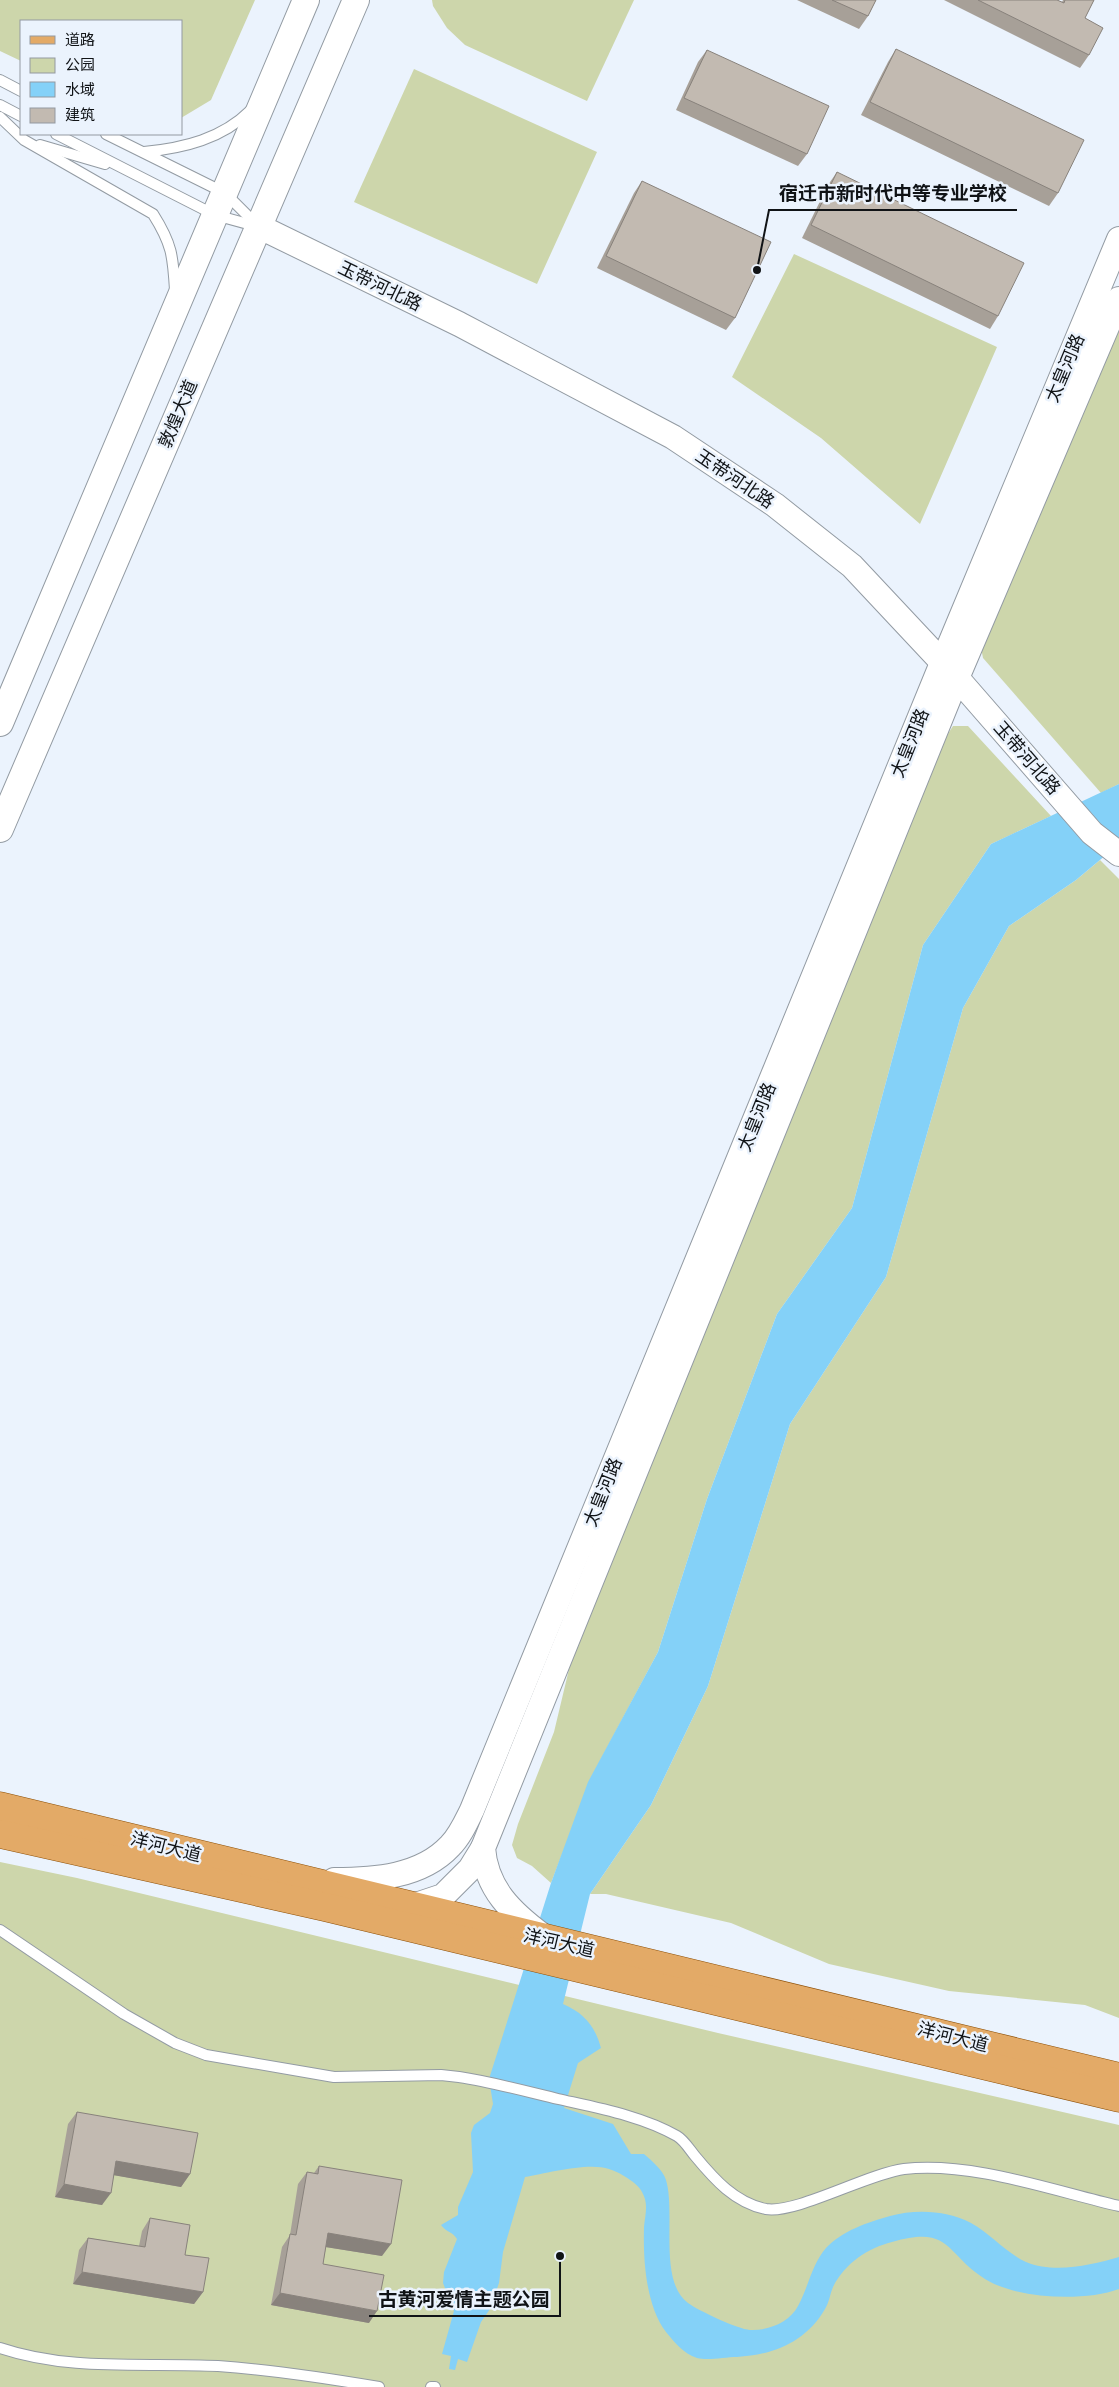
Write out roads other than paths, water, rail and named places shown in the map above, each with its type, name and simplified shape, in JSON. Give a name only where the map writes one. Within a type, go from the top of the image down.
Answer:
[{"type":"main road","points":[[0,723],[306,0]]},
{"type":"main road","name":"敦煌大道","points":[[0,829],[356,0]]},
{"type":"main road","name":"洋河大道","points":[[0,1806],[431,1912],[1119,2077]]},
{"type":"main road","name":"洋河大道","points":[[0,1834],[371,1918],[431,1912],[1119,2098]]},
{"type":"street","name":"玉带河北路","points":[[260,227],[459,324],[673,437],[775,505],[852,566],[949,670],[1092,833],[1119,854]]},
{"type":"street","name":"太皇河路","points":[[431,1912],[470,1869],[483,1848],[1119,239]]},
{"type":"street","name":"太皇河路","points":[[301,1879],[371,1880],[416,1868],[438,1857],[451,1845],[472,1810],[949,670],[1119,299]]},
{"type":"street","points":[[431,1912],[472,1810]]},
{"type":"street","points":[[483,1848],[484,1863],[507,1908],[548,1940]]},
{"type":"lane","points":[[0,80],[20,90]]},
{"type":"lane","points":[[143,152],[178,148],[208,139],[238,123],[267,93]]},
{"type":"lane","points":[[0,105],[20,115]]},
{"type":"lane","points":[[0,117],[24,140],[130,172],[220,204],[260,227]]},
{"type":"lane","points":[[0,129],[24,140],[153,214],[164,231],[173,252],[176,309]]},
{"type":"lane","points":[[58,135],[130,172]]},
{"type":"lane","points":[[108,135],[143,152],[220,204],[260,227]]},
{"type":"lane","points":[[0,1930],[124,2014],[175,2043],[206,2055],[334,2077],[441,2075],[476,2080],[596,2108],[650,2124],[679,2137],[721,2186],[745,2202],[768,2209],[787,2207],[862,2181],[903,2170],[950,2169],[990,2175],[1119,2206]]},
{"type":"lane","points":[[0,2348],[69,2362],[107,2366],[216,2366],[305,2375],[380,2387]]},
{"type":"water","points":[[1119,784],[1119,844],[1076,880],[1009,926],[963,1008],[886,1277],[790,1424],[708,1686],[651,1805],[590,1894],[563,2004],[588,2021],[599,2040],[601,2048],[578,2063],[564,2108],[613,2124],[631,2154],[644,2154],[662,2173],[666,2180],[669,2194],[669,2246],[673,2279],[679,2293],[688,2303],[701,2310],[744,2329],[764,2329],[778,2324],[790,2317],[798,2306],[817,2261],[832,2242],[847,2232],[873,2221],[910,2212],[941,2213],[962,2219],[978,2227],[1018,2258],[1037,2266],[1073,2267],[1119,2257],[1119,2289],[1088,2296],[1070,2297],[1015,2291],[985,2279],[946,2244],[937,2239],[926,2237],[912,2238],[874,2248],[858,2258],[838,2278],[826,2307],[817,2320],[808,2330],[787,2345],[776,2350],[750,2356],[701,2359],[683,2350],[673,2340],[659,2321],[654,2309],[645,2268],[644,2227],[646,2205],[642,2192],[623,2175],[613,2170],[601,2167],[579,2167],[525,2177],[503,2252],[499,2283],[490,2309],[481,2322],[467,2362],[458,2359],[455,2370],[449,2369],[451,2356],[442,2354],[454,2311],[443,2283],[444,2272],[457,2239],[441,2225],[458,2215],[458,2207],[473,2172],[471,2133],[474,2125],[490,2113],[493,2104],[489,2079],[551,1883],[588,1782],[658,1652],[707,1499],[777,1314],[852,1208],[923,945],[991,844]]},
{"type":"place","name":"宿迁市新时代中等专业学校","points":[[757,270]]},
{"type":"place","name":"古黄河爱情主题公园","points":[[560,2256]]}]
